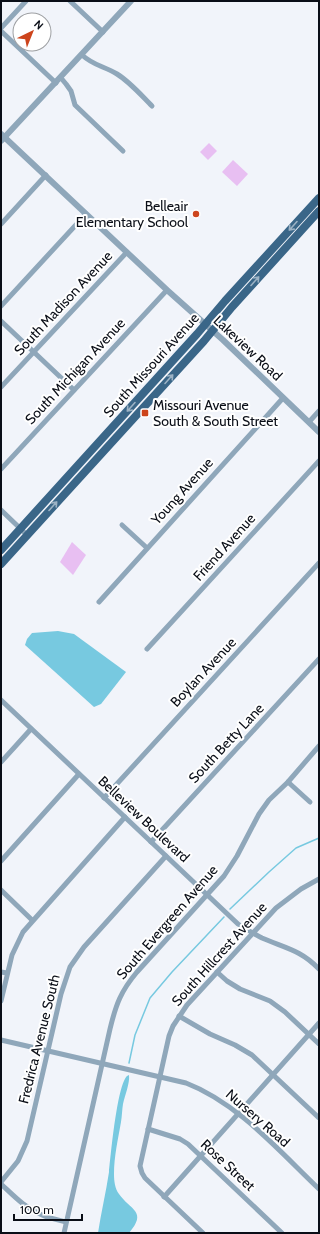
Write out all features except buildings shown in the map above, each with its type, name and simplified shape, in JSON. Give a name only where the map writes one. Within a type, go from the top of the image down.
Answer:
[{"type":"main road","name":"South Missouri Avenue","points":[[1,550],[319,198]]},
{"type":"main road","name":"South Missouri Avenue","points":[[1,564],[319,212]]},
{"type":"street","points":[[26,1],[1,30],[56,83]]},
{"type":"street","points":[[70,1],[103,32]]},
{"type":"street","points":[[2,137],[61,78],[131,1]]},
{"type":"street","points":[[82,55],[97,66],[110,70],[120,76],[152,106]]},
{"type":"street","points":[[61,78],[66,84],[75,106],[122,151]]},
{"type":"street","name":"Lakeview Road","points":[[2,137],[46,176],[319,432]]},
{"type":"street","points":[[1,224],[46,176]]},
{"type":"street","points":[[1,306],[86,214]]},
{"type":"street","name":"South Madison Avenue","points":[[1,387],[127,252]]},
{"type":"street","name":"South Michigan Avenue","points":[[1,469],[167,290]]},
{"type":"street","points":[[1,321],[74,390]]},
{"type":"street","name":"Young Avenue","points":[[98,602],[283,398]]},
{"type":"street","points":[[309,422],[319,411]]},
{"type":"street","name":"Friend Avenue","points":[[147,649],[319,462]]},
{"type":"street","points":[[1,510],[27,535]]},
{"type":"street","points":[[122,525],[147,548]]},
{"type":"street","name":"Boylan Avenue","points":[[104,798],[319,563]]},
{"type":"street","name":"South Betty Lane","points":[[151,842],[319,660]]},
{"type":"street","name":"Belleview Boulevard","points":[[1,700],[238,924],[262,938],[291,948],[305,956],[319,969]]},
{"type":"street","points":[[1,762],[31,729]]},
{"type":"street","name":"South Evergreen Avenue","points":[[64,1233],[116,1004],[127,983],[224,876],[237,856],[259,814],[269,800],[288,782],[319,746]]},
{"type":"street","points":[[1,861],[79,774]]},
{"type":"street","points":[[288,782],[310,802]]},
{"type":"street","points":[[1,1001],[3,987],[12,955],[23,932],[32,920],[125,818]]},
{"type":"street","name":"Fredrica Avenue South","points":[[1,1183],[18,1161],[27,1141],[61,994],[70,967],[84,947],[166,856]]},
{"type":"street","name":"South Hillcrest Avenue","points":[[203,1233],[145,1178],[140,1166],[169,1036],[179,1016],[187,1005],[252,933],[286,899],[301,888],[319,879]]},
{"type":"street","points":[[1,890],[32,920]]},
{"type":"street","points":[[1,972],[7,973]]},
{"type":"street","points":[[217,972],[227,981],[240,989],[270,1001],[285,1012],[319,1044]]},
{"type":"street","points":[[179,1016],[246,1052],[274,1075],[319,1118]]},
{"type":"street","points":[[164,1197],[319,1023]]},
{"type":"street","name":"Nursery Road","points":[[1,1040],[186,1083],[201,1088],[221,1100],[238,1113],[319,1189]]},
{"type":"street","name":"Rose Street","points":[[148,1129],[180,1139],[202,1156],[282,1233]]},
{"type":"street","points":[[1,1183],[18,1200],[33,1211],[43,1216],[66,1222]]},
{"type":"shaded area","points":[[209,143],[217,151],[208,160],[200,152]]},
{"type":"shaded area","points":[[233,160],[248,174],[237,186],[222,172]]},
{"type":"shaded area","points":[[72,542],[86,555],[73,575],[60,562]]},
{"type":"water","points":[[58,631],[74,634],[126,672],[101,704],[94,707],[25,645],[27,639],[32,633]]},
{"type":"water","points":[[129,1075],[129,1082],[123,1104],[116,1148],[114,1179],[118,1192],[135,1211],[137,1220],[129,1233],[98,1233],[109,1172],[117,1106],[123,1082]]},
{"type":"waterway","points":[[230,909],[296,848],[319,838]]},
{"type":"waterway","points":[[129,1063],[135,1035],[150,998],[172,972],[224,917]]},
{"type":"place","name":"Belleair Elementary School","points":[[196,214]]},
{"type":"place","name":"Missouri Avenue South & South Street","points":[[145,413]]}]
